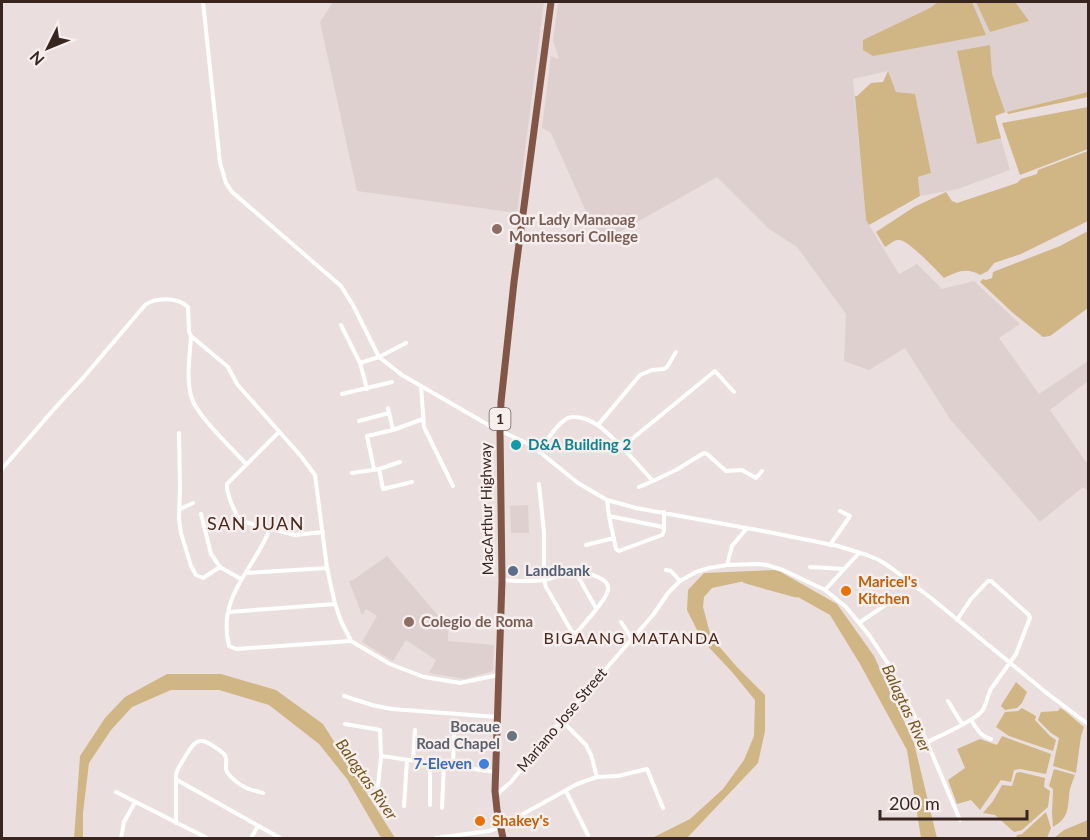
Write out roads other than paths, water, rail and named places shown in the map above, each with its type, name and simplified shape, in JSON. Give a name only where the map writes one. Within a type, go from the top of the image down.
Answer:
[{"type":"highway","name":"MacArthur Highway","points":[[503,838],[496,795],[502,580],[500,431],[514,282],[551,2]]},
{"type":"street","points":[[203,2],[220,163],[226,183],[232,192],[341,286],[379,357],[393,369],[500,431],[524,441],[578,483],[607,500],[636,508],[830,545],[879,560],[1089,724]]},
{"type":"street","points":[[2,470],[148,302],[154,300],[170,300],[186,304],[188,307],[191,336],[189,370],[191,398],[198,411],[246,464]]},
{"type":"street","points":[[341,325],[360,363],[367,389]]},
{"type":"street","points":[[191,336],[228,367],[237,384],[300,455],[315,476],[327,568],[335,604],[351,641],[390,664],[424,677],[460,683],[498,675]]},
{"type":"street","points":[[360,363],[379,357],[406,343]]},
{"type":"street","points":[[598,425],[640,375],[652,370],[664,369],[676,352]]},
{"type":"street","points":[[622,447],[715,371],[734,392]]},
{"type":"street","points":[[342,394],[392,382]]},
{"type":"street","points":[[421,386],[423,418],[427,435],[453,486]]},
{"type":"street","points":[[359,421],[389,410],[393,430]]},
{"type":"street","points":[[411,482],[383,489],[368,436],[393,430],[423,418]]},
{"type":"street","points":[[539,451],[566,418],[584,418],[598,425],[653,481]]},
{"type":"street","points":[[279,432],[226,484],[238,518],[295,535],[323,532]]},
{"type":"street","points":[[179,433],[179,519],[191,566],[196,575],[203,578],[220,567]]},
{"type":"street","points":[[639,487],[676,470],[704,453],[726,471],[742,470],[756,478],[762,471]]},
{"type":"street","points":[[352,473],[400,462]]},
{"type":"street","points":[[502,580],[544,580],[576,572],[598,577],[607,583],[609,589],[597,608],[574,633],[544,580],[544,545],[539,484]]},
{"type":"street","points":[[607,500],[616,549],[619,551],[662,535],[664,512]]},
{"type":"street","points":[[180,509],[193,503]]},
{"type":"street","points":[[830,545],[850,516],[840,511]]},
{"type":"street","points":[[201,514],[211,554],[220,567],[241,579]]},
{"type":"street","points":[[609,516],[663,527]]},
{"type":"street","points":[[727,565],[732,546],[747,528]]},
{"type":"street","points":[[270,529],[265,542],[241,579],[228,606],[229,646],[233,649],[351,641]]},
{"type":"street","points":[[586,545],[614,538]]},
{"type":"street","points":[[825,590],[859,553]]},
{"type":"street","name":"Mariano Jose Street","points":[[496,795],[511,782],[680,581],[705,569],[727,565],[758,564],[775,567],[825,590],[839,601],[869,635],[895,676],[927,742],[960,820]]},
{"type":"street","points":[[810,567],[844,569]]},
{"type":"street","points":[[245,573],[327,568]]},
{"type":"street","points":[[666,570],[671,571],[680,581]]},
{"type":"street","points":[[576,572],[597,608]]},
{"type":"street","points":[[927,742],[981,713],[988,694],[1016,654],[1029,621],[1029,615],[993,582],[988,581],[957,620]]},
{"type":"street","points":[[228,612],[335,604]]},
{"type":"street","points":[[859,623],[887,604]]},
{"type":"street","points":[[621,622],[632,639]]},
{"type":"street","points":[[344,696],[392,709],[498,717]]},
{"type":"street","points":[[948,701],[962,724]]},
{"type":"street","points":[[971,719],[979,732],[991,740]]},
{"type":"street","points":[[561,720],[586,745],[591,754],[597,777]]},
{"type":"street","points":[[345,724],[380,730],[381,756],[377,796]]},
{"type":"street","points":[[413,760],[415,730]]},
{"type":"street","points":[[453,765],[454,735]]},
{"type":"street","points":[[176,823],[178,769],[193,744],[199,741],[205,741],[226,756],[226,768],[233,778],[248,789],[263,793]]},
{"type":"street","points":[[381,756],[496,772]]},
{"type":"street","points":[[404,806],[407,760]]},
{"type":"street","points":[[430,762],[430,805]]},
{"type":"street","points":[[442,808],[444,764]]},
{"type":"street","points":[[436,838],[489,831],[577,784],[597,777],[618,776],[647,769],[663,808]]},
{"type":"street","points":[[176,780],[280,838]]},
{"type":"street","points":[[566,791],[588,835]]},
{"type":"street","points":[[116,792],[207,838]]},
{"type":"street","points":[[121,838],[124,822],[135,802]]},
{"type":"street","points":[[251,838],[258,826]]},
{"type":"waterway","name":"Balagtas River","points":[[746,579],[796,593]]},
{"type":"place","name":"Our Lady Manaoag Montessori College","points":[[497,229]]},
{"type":"place","name":"D&A Building 2","points":[[516,445]]},
{"type":"place","name":"Landbank","points":[[513,571]]},
{"type":"place","name":"Maricel's Kitchen","points":[[846,591]]},
{"type":"place","name":"Colegio de Roma","points":[[409,622]]},
{"type":"place","name":"Bocaue Road Chapel","points":[[512,736]]},
{"type":"place","name":"7-Eleven","points":[[484,764]]},
{"type":"place","name":"Shakey's","points":[[480,821]]},
{"type":"district","name":"SAN JUAN","points":[[256,524]]},
{"type":"district","name":"BIGAANG MATANDA","points":[[632,638]]}]
